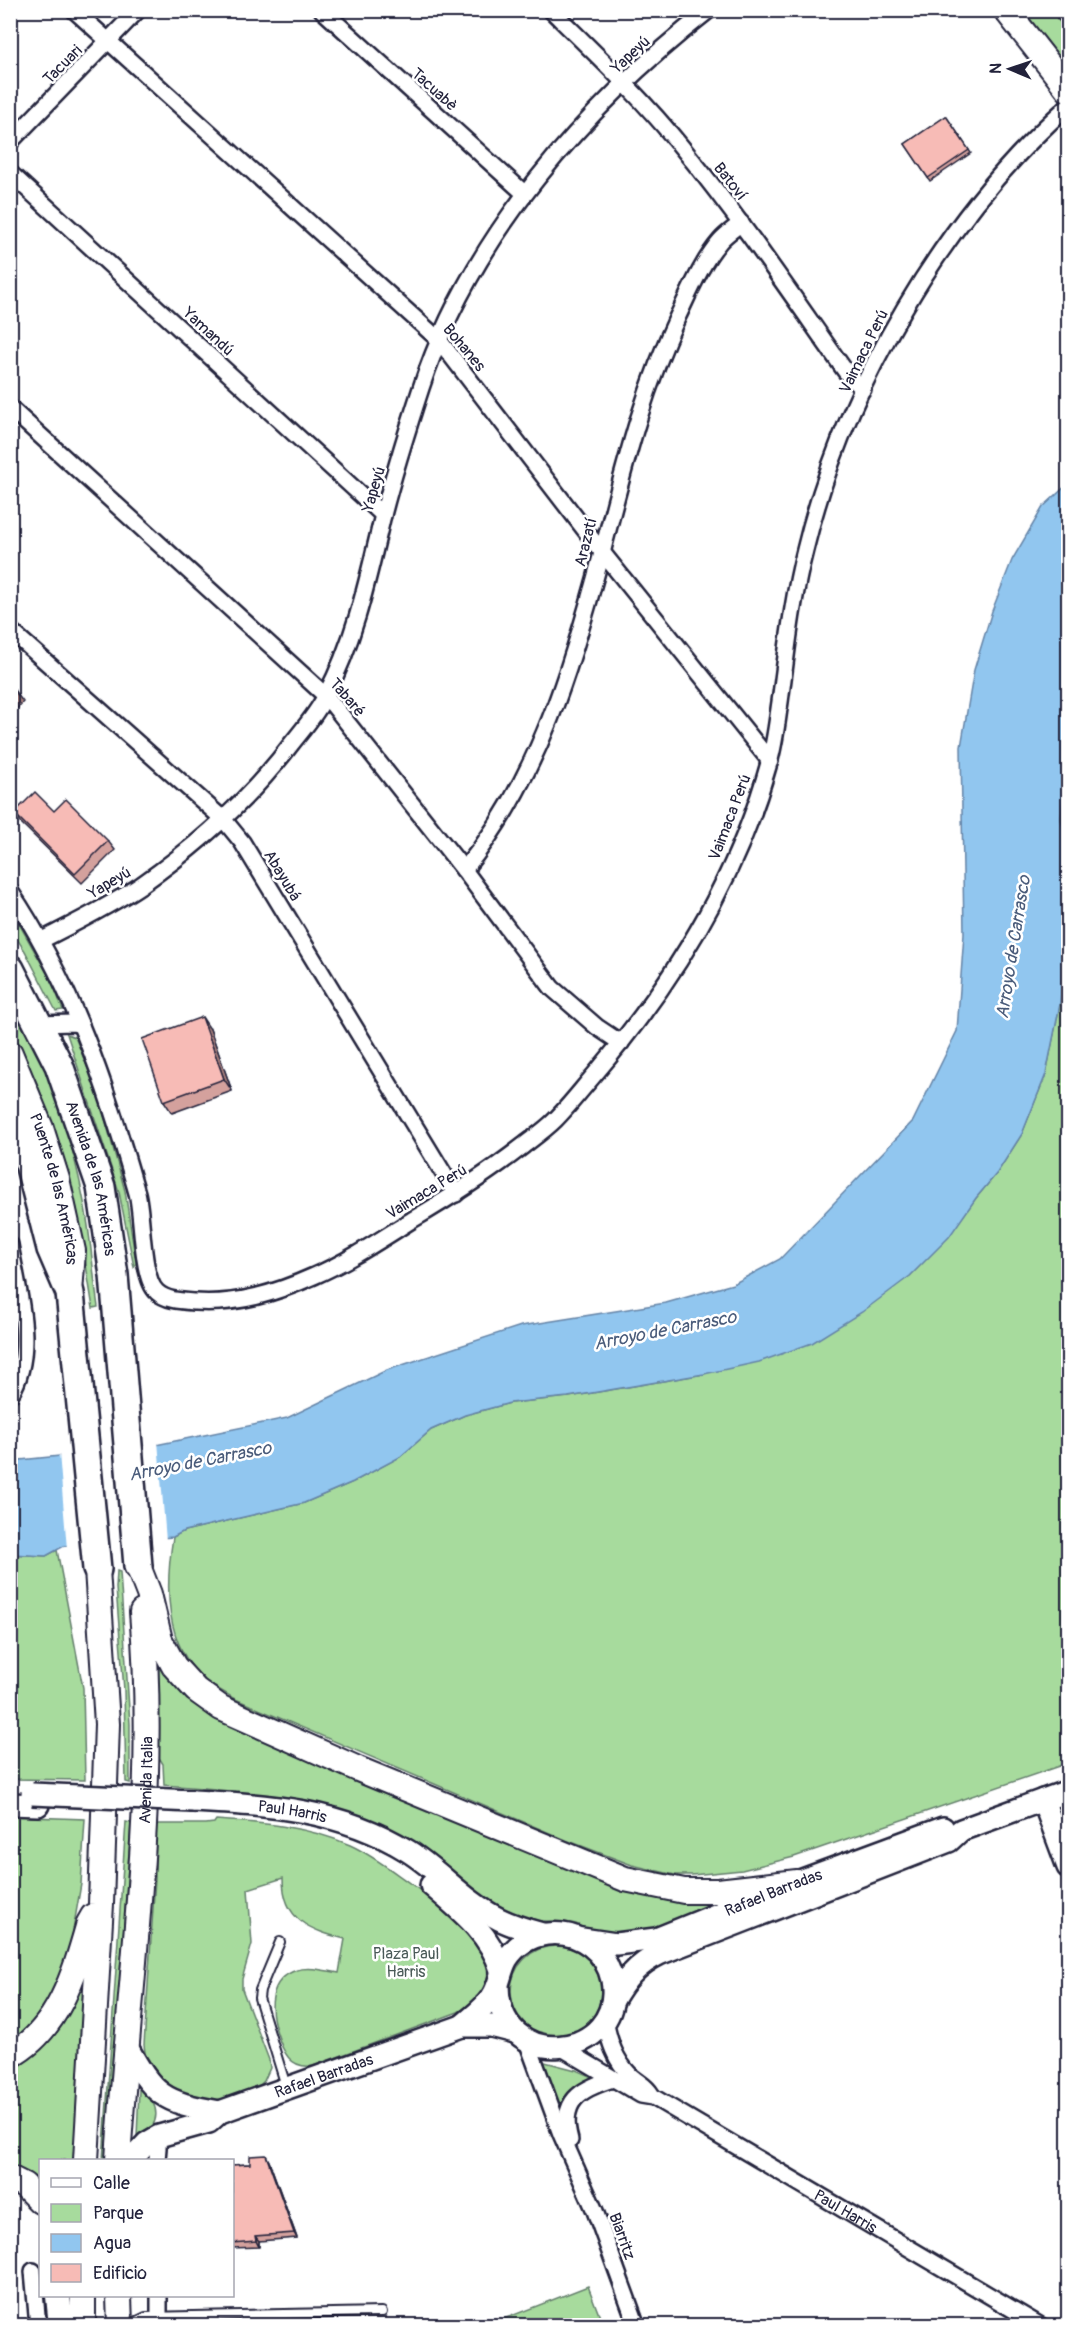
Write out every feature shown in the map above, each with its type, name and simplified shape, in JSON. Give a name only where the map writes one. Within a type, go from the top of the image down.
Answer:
[{"type":"highway","name":"Avenida de las Américas","points":[[10,969],[58,1065],[101,1187],[114,1275],[125,1401]]},
{"type":"highway","points":[[10,1112],[30,1167],[51,1250],[70,1293],[97,1569]]},
{"type":"highway","name":"Avenida Italia","points":[[125,1401],[138,1566]]},
{"type":"main road","points":[[1006,10],[1068,88]]},
{"type":"main road","name":"Puente de las Américas","points":[[10,1053],[41,1128],[57,1179],[73,1251],[70,1293]]},
{"type":"main road","points":[[138,1566],[149,1594],[160,1640],[170,1659],[196,1690],[221,1708],[358,1769],[625,1879],[684,1891],[718,1891],[797,1882]]},
{"type":"main road","name":"Avenida Italia","points":[[118,2159],[143,1837],[146,1731],[143,1622],[138,1566]]},
{"type":"main road","points":[[86,2159],[101,1904],[107,1724],[97,1569]]},
{"type":"main road","name":"Rafael Barradas","points":[[132,2159],[141,2148],[159,2136],[209,2122],[220,2112],[462,2026],[491,2026],[544,2047],[562,2048],[579,2043],[594,2034],[623,1983],[648,1959],[949,1840],[962,1830],[1068,1791]]},
{"type":"main road","name":"Paul Harris","points":[[10,1794],[35,1799],[193,1806],[273,1805],[300,1810],[370,1832],[406,1850],[436,1870],[481,1908],[498,1919],[542,1934]]},
{"type":"main road","name":"Paul Harris","points":[[10,1804],[35,1799]]},
{"type":"main road","points":[[1043,1800],[1068,1868]]},
{"type":"main road","name":"Paul Harris","points":[[193,1806],[299,1820],[331,1829],[399,1862],[426,1881],[470,1920],[486,1938],[496,1954],[500,1977]]},
{"type":"main road","name":"Rafael Barradas","points":[[462,2026],[492,1998],[500,1977],[517,1947],[528,1939],[542,1934],[562,1933],[582,1939],[616,1944],[656,1939],[797,1882],[945,1827],[962,1830]]},
{"type":"main road","points":[[10,2056],[41,2030],[62,2001],[78,1963],[89,1923],[101,1904]]},
{"type":"main road","points":[[582,1939],[594,1947],[607,1966],[613,1987],[608,2011]]},
{"type":"main road","points":[[500,1977],[501,2010],[521,2036]]},
{"type":"main road","points":[[126,2045],[140,2071],[160,2095],[176,2103],[220,2112]]},
{"type":"main road","points":[[159,2136],[164,2110],[160,2095]]},
{"type":"main road","points":[[10,2178],[24,2185],[39,2200]]},
{"type":"main road","points":[[58,2297],[61,2325]]},
{"type":"main road","points":[[83,2297],[83,2325]]},
{"type":"main road","points":[[118,2297],[120,2325]]},
{"type":"street","name":"Bohanes","points":[[74,10],[439,340],[602,552],[770,761]]},
{"type":"street","name":"Tacuari","points":[[10,142],[109,43],[138,10]]},
{"type":"street","name":"Tacuabè","points":[[322,10],[524,194]]},
{"type":"street","name":"Batoví","points":[[551,10],[625,83],[683,148],[741,223],[846,372],[863,388]]},
{"type":"street","name":"Yapeyú","points":[[42,940],[140,885],[224,820],[268,775],[326,696],[349,640],[369,577],[383,515],[422,387],[439,340],[457,302],[524,194],[569,141],[625,83],[672,39],[710,10]]},
{"type":"street","name":"Vaimaca Perú","points":[[81,1025],[104,1084],[126,1154],[140,1206],[147,1271],[151,1284],[159,1295],[176,1301],[209,1303],[245,1300],[292,1286],[337,1266],[480,1179],[554,1122],[621,1043],[665,985],[699,932],[751,817],[770,761],[793,602],[805,550],[818,501],[863,388],[902,312],[970,214],[1003,172],[1068,106]]},
{"type":"street","name":"Yamandú","points":[[10,173],[383,515]]},
{"type":"street","name":"Arazatí","points":[[464,870],[488,841],[505,814],[543,739],[564,683],[602,552],[632,434],[663,348],[695,281],[720,241],[741,223]]},
{"type":"street","name":"Tabaré","points":[[10,408],[326,696],[464,870],[552,988],[597,1027],[621,1043]]},
{"type":"street","name":"Abayubá","points":[[10,630],[224,820],[242,842],[456,1194]]},
{"type":"street","points":[[10,891],[42,940],[81,1025]]},
{"type":"street","points":[[39,1024],[73,1023],[81,1025]]},
{"type":"street","points":[[10,1245],[25,1342],[22,1367],[10,1395]]},
{"type":"street","name":"Paul Harris","points":[[608,2011],[612,2047],[619,2062],[632,2077],[647,2088],[653,2097]]},
{"type":"street","name":"Biarritz","points":[[521,2036],[574,2160],[637,2325]]},
{"type":"street","name":"Paul Harris","points":[[562,2048],[641,2095],[653,2097],[1041,2325]]},
{"type":"street","name":"Biarritz","points":[[574,2160],[567,2126],[571,2102],[580,2092],[589,2087],[613,2079]]},
{"type":"street","points":[[157,2159],[159,2136]]},
{"type":"street","points":[[33,2271],[38,2325]]},
{"type":"street","points":[[159,2297],[159,2321]]},
{"type":"lane","points":[[280,1942],[259,1998],[287,2088]]},
{"type":"lane","points":[[127,2325],[146,2317],[159,2321],[382,2312]]},
{"type":"green space","points":[[1024,11],[1052,11],[1068,32],[1068,68]]},
{"type":"green space","points":[[1068,749],[1068,849],[1061,819]]},
{"type":"green space","points":[[1068,904],[1068,1763],[794,1857],[742,1870],[675,1875],[632,1865],[566,1840],[233,1698],[205,1680],[192,1666],[175,1633],[169,1595],[173,1537],[184,1531],[304,1503],[353,1482],[400,1457],[431,1430],[465,1415],[510,1403],[569,1397],[704,1374],[910,1276],[948,1237],[997,1173],[1022,1134],[1046,1074],[1060,1004]]},
{"type":"green space","points":[[10,908],[52,982],[63,1010],[56,1011],[25,951],[11,930]]},
{"type":"green space","points":[[10,992],[46,1069],[73,1151],[85,1207],[98,1307],[93,1308],[77,1209],[61,1148],[37,1083],[11,1028]]},
{"type":"green space","points":[[67,1034],[75,1037],[98,1093],[125,1191],[136,1263],[134,1267],[119,1192]]},
{"type":"green space","points":[[57,1550],[83,1688],[85,1780],[11,1779],[10,1554],[46,1556]]},
{"type":"green space","points":[[117,1571],[120,1572],[130,1724],[130,1783],[126,1782],[124,1690],[116,1588]]},
{"type":"green space","points":[[156,1652],[168,1671],[422,1803],[729,1899],[657,1933],[597,1934],[576,1924],[527,1920],[509,1916],[405,1842],[217,1793],[216,1789],[164,1785],[163,1764],[157,1754]]},
{"type":"green space","points":[[28,1811],[29,1817],[85,1819],[81,1884],[68,1960],[41,2014],[10,2045],[10,1812]]},
{"type":"green space","name":"Plaza Paul Harris","points":[[216,1820],[267,1824],[317,1834],[350,1845],[381,1863],[445,1910],[463,1926],[477,1944],[486,1961],[487,1979],[479,1996],[458,2012],[313,2066],[293,2062],[282,2047],[274,2024],[272,2005],[276,1988],[287,1974],[297,1970],[313,1969],[339,1973],[345,1939],[310,1927],[293,1914],[284,1893],[283,1878],[248,1889],[252,1944],[242,1979],[242,1989],[269,2060],[270,2068],[264,2081],[259,2086],[213,2103],[165,2088],[146,2059],[144,2045],[155,1879],[156,1824],[206,1824],[214,1823]]},
{"type":"green space","points":[[126,1822],[131,1823],[112,2095],[111,2159],[103,2159]]},
{"type":"green space","points":[[556,1946],[573,1949],[588,1959],[598,1974],[601,1991],[598,2008],[588,2023],[573,2033],[556,2036],[539,2033],[524,2023],[514,2008],[511,1991],[514,1974],[524,1959],[539,1949]]},
{"type":"green space","points":[[82,1983],[83,2005],[74,2159],[39,2159],[39,2192],[11,2172],[11,2063]]},
{"type":"green space","points":[[541,2061],[576,2070],[592,2077],[568,2095],[559,2114]]},
{"type":"green space","points":[[141,2088],[152,2101],[156,2114],[152,2127],[140,2140],[137,2137],[139,2089]]},
{"type":"green space","points":[[588,2286],[603,2325],[488,2325]]},
{"type":"water","name":"Arroyo de Carrasco","points":[[1068,484],[1068,749],[1061,819],[1068,849],[1068,904],[1060,1004],[1046,1074],[1022,1134],[997,1173],[949,1237],[910,1276],[862,1312],[812,1343],[759,1362],[704,1374],[568,1397],[510,1403],[465,1415],[431,1430],[400,1457],[353,1482],[304,1503],[184,1531],[173,1537],[64,1546],[46,1556],[11,1554],[10,1461],[141,1448],[287,1418],[387,1370],[521,1326],[666,1303],[733,1284],[780,1259],[913,1121],[957,1031],[964,934],[961,747],[974,670],[992,611],[1012,560],[1043,507]]},
{"type":"pier","points":[[158,1441],[166,1541],[67,1549],[59,1453]]},
{"type":"building","points":[[946,116],[969,150],[928,178],[905,144]]},
{"type":"building","points":[[35,792],[54,811],[66,799],[108,841],[75,874],[14,813]]},
{"type":"building","points":[[202,1017],[224,1079],[164,1101],[142,1039]]},
{"type":"building","points":[[266,2155],[294,2233],[255,2236],[256,2241],[234,2243],[234,2165],[250,2164],[250,2156]]}]
